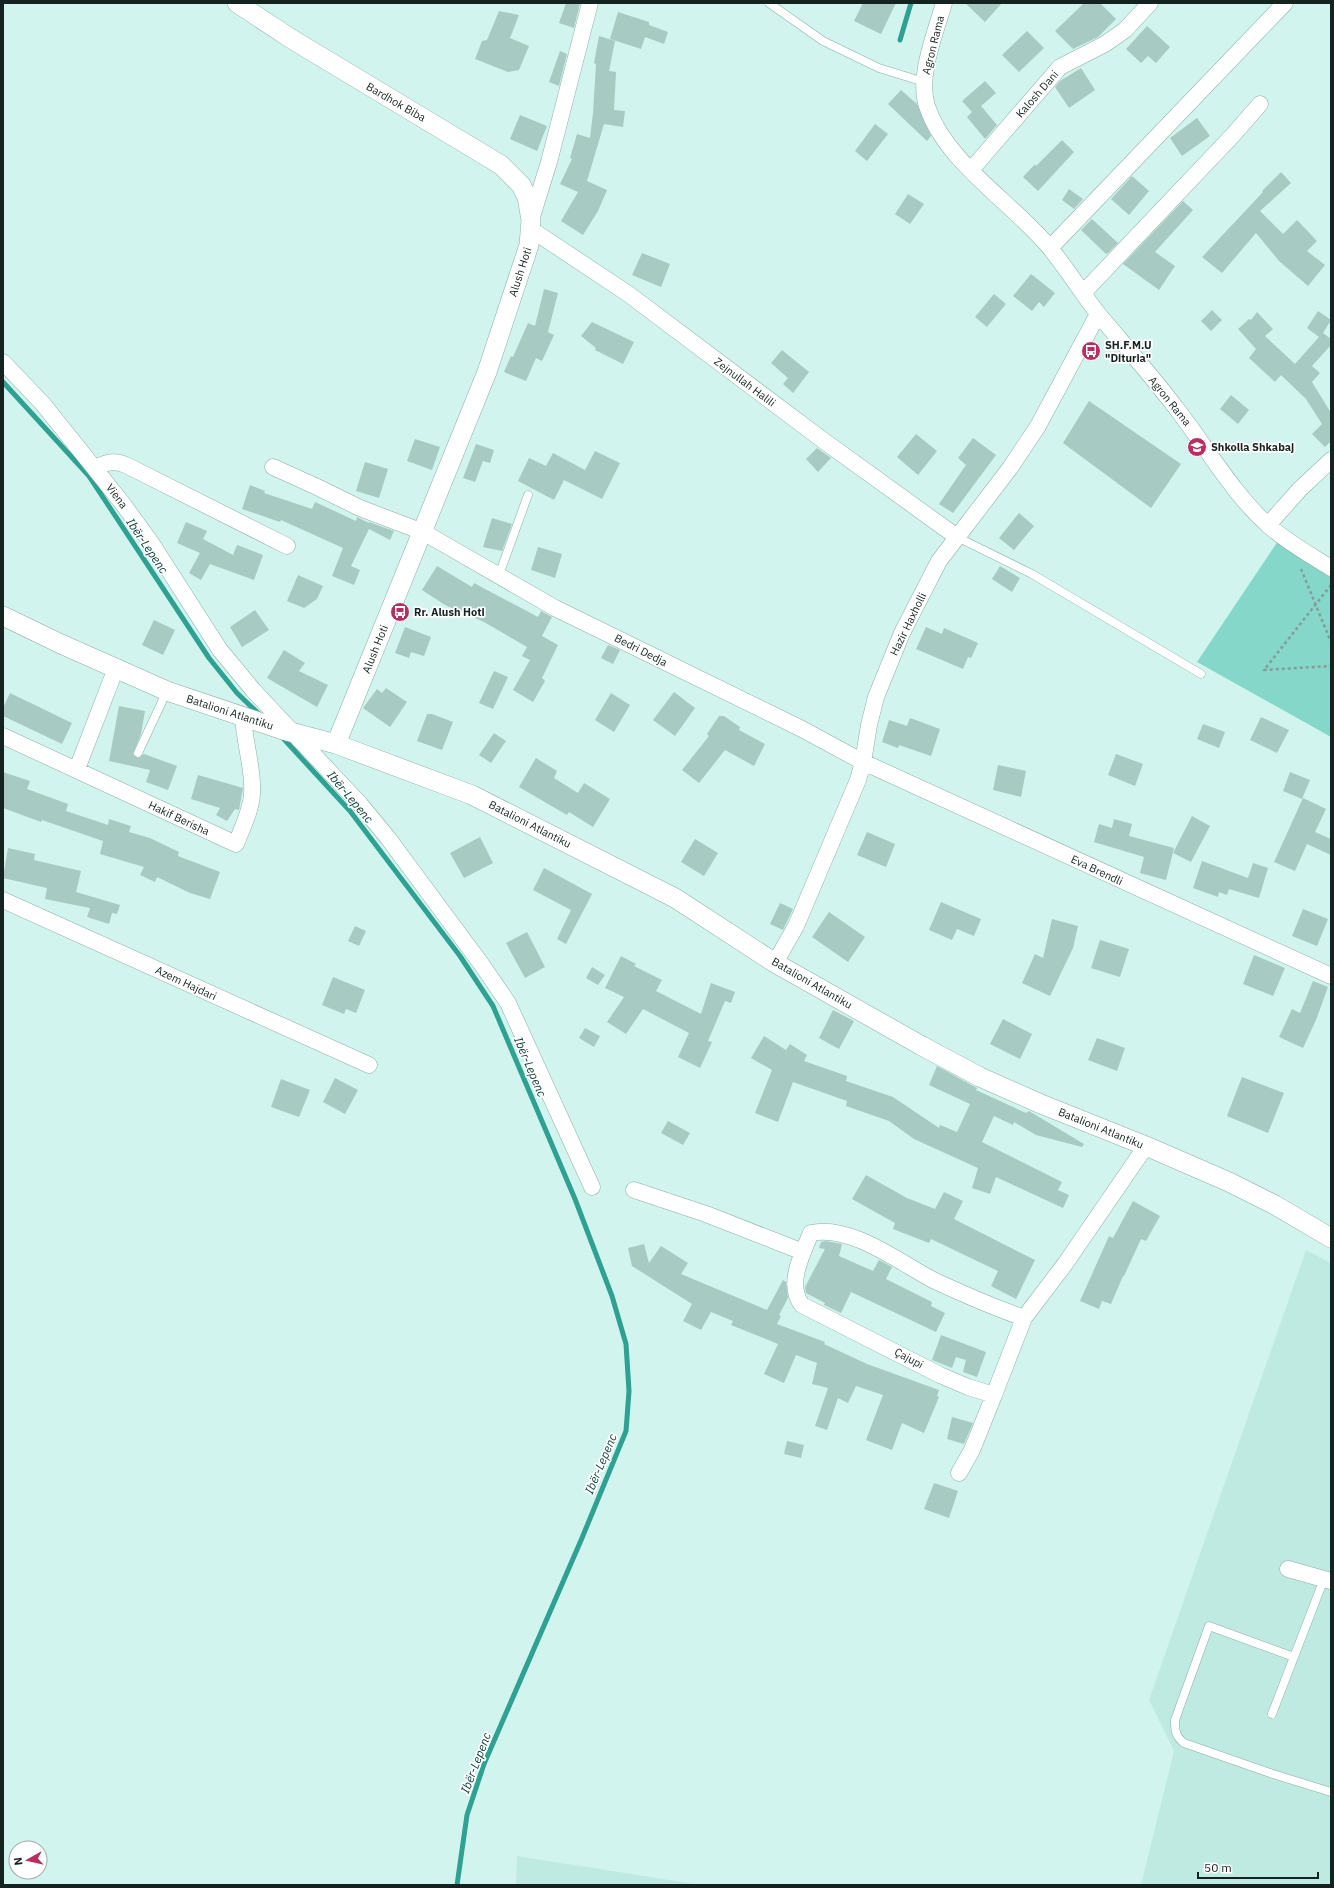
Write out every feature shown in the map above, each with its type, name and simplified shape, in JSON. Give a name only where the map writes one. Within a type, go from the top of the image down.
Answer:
[{"type":"street","name":"Bardhok Biba","points":[[237,3],[290,38],[501,165],[521,185],[528,202],[532,225]]},
{"type":"street","name":"Alush Hoti","points":[[336,744],[487,372],[526,253],[590,3]]},
{"type":"street","name":"Agron Rama","points":[[944,3],[926,66],[924,93],[927,106],[936,125],[951,148],[971,170],[1036,232],[1050,248],[1098,314],[1167,395],[1239,493],[1268,525],[1291,543],[1331,568]]},
{"type":"street","name":"Kalosh Dani","points":[[971,170],[1060,67],[1105,44],[1125,30],[1150,3]]},
{"type":"street","points":[[1050,248],[1285,3]]},
{"type":"street","points":[[1083,293],[1233,135],[1260,104]]},
{"type":"street","name":"Zejnullah Halili","points":[[532,225],[627,293],[824,441],[957,537]]},
{"type":"street","name":"Hazir Haxholli","points":[[775,963],[796,926],[858,780],[874,704],[885,672],[902,632],[940,561],[1010,468],[1038,426],[1098,314]]},
{"type":"street","name":"Viena","points":[[3,362],[43,404],[95,468],[152,544],[220,650],[288,731]]},
{"type":"street","points":[[1268,525],[1300,489],[1331,460]]},
{"type":"street","points":[[95,468],[107,462],[117,461],[287,546]]},
{"type":"street","points":[[273,467],[360,508],[423,532]]},
{"type":"street","name":"Bedri Dedja","points":[[423,532],[555,608],[789,722],[863,762]]},
{"type":"street","name":"Batalioni Atlantiku","points":[[3,616],[167,691],[288,731],[336,744],[472,795],[675,898],[775,963],[980,1077],[1229,1182],[1275,1205],[1331,1238]]},
{"type":"street","points":[[77,769],[116,668]]},
{"type":"street","name":"Hakif Berisha","points":[[3,736],[236,844],[250,807],[252,794],[252,781],[244,735],[243,716]]},
{"type":"street","name":"Batalioni Atlantiku","points":[[288,731],[360,804],[388,838],[482,965],[508,1003],[592,1187]]},
{"type":"street","name":"Eva Brendli","points":[[863,762],[1331,976]]},
{"type":"street","name":"Azem Hajdari","points":[[3,900],[369,1065]]},
{"type":"street","points":[[958,1473],[972,1450],[1024,1318],[1065,1264],[1146,1146]]},
{"type":"street","points":[[634,1190],[693,1209],[803,1252]]},
{"type":"street","points":[[774,1240],[821,1230],[834,1231],[852,1237],[968,1296],[1024,1318]]},
{"type":"street","name":"Çajupi","points":[[810,1233],[803,1252],[794,1290],[802,1305],[940,1375],[968,1387],[994,1395]]},
{"type":"street","points":[[1288,1570],[1327,1580]]},
{"type":"lane","points":[[769,3],[823,41],[879,68],[924,82]]},
{"type":"lane","points":[[499,575],[528,495]]},
{"type":"lane","points":[[957,537],[1032,574],[1201,674]]},
{"type":"lane","points":[[138,753],[167,691]]},
{"type":"lane","points":[[1272,1714],[1294,1657],[1327,1580]]},
{"type":"lane","points":[[1294,1657],[1208,1626],[1175,1720],[1175,1730],[1178,1738],[1184,1743],[1273,1774],[1331,1792]]},
{"type":"path","points":[[1291,543],[1331,642]]},
{"type":"path","points":[[1331,585],[1264,670],[1331,666]]},
{"type":"shaded area","points":[[1306,1250],[1331,1263],[1331,1885],[1141,1885],[1174,1751],[1149,1700]]},
{"type":"shaded area","points":[[517,1856],[701,1885],[516,1885]]},
{"type":"green space","points":[[1278,541],[1331,575],[1331,737],[1197,662]]},
{"type":"building","points":[[566,3],[580,3],[574,28],[559,23]]},
{"type":"building","points":[[863,3],[896,3],[881,34],[854,21]]},
{"type":"building","points":[[965,3],[1002,3],[985,22]]},
{"type":"building","points":[[1084,3],[1100,3],[1116,19],[1098,37],[1073,49],[1055,31]]},
{"type":"building","points":[[499,11],[519,15],[510,38],[529,46],[519,70],[508,72],[475,59],[482,41],[487,40]]},
{"type":"building","points":[[618,12],[649,22],[649,25],[668,32],[664,44],[645,37],[641,49],[610,39]]},
{"type":"building","points":[[1147,26],[1170,47],[1156,63],[1148,56],[1141,63],[1126,49]]},
{"type":"building","points":[[1027,31],[1044,48],[1019,72],[1002,55]]},
{"type":"building","points":[[599,36],[615,41],[609,71],[616,72],[614,110],[625,111],[623,127],[604,124],[587,181],[607,190],[598,211],[583,235],[561,221],[578,192],[560,184],[572,159],[570,158],[577,134],[590,138],[596,64],[594,63]]},
{"type":"building","points":[[560,51],[567,54],[559,86],[549,82]]},
{"type":"building","points":[[1081,68],[1095,90],[1069,108],[1055,87],[1060,81]]},
{"type":"building","points":[[985,81],[996,93],[981,106],[997,125],[985,139],[967,117],[972,112],[962,101]]},
{"type":"building","points":[[901,90],[917,104],[931,136],[927,141],[888,104]]},
{"type":"building","points":[[520,115],[547,126],[537,151],[510,139]]},
{"type":"building","points":[[1197,118],[1210,136],[1182,156],[1170,138]]},
{"type":"building","points":[[875,124],[888,134],[867,161],[855,151]]},
{"type":"building","points":[[1062,140],[1074,152],[1038,191],[1023,177]]},
{"type":"building","points":[[1281,172],[1291,183],[1260,211],[1283,234],[1297,220],[1317,241],[1307,251],[1325,265],[1308,286],[1279,261],[1256,233],[1222,273],[1202,257]]},
{"type":"building","points":[[1132,176],[1149,191],[1129,215],[1111,199]]},
{"type":"building","points":[[1069,189],[1083,199],[1074,209],[1062,200]]},
{"type":"building","points":[[908,194],[924,204],[910,224],[895,214]]},
{"type":"building","points":[[1183,201],[1193,210],[1155,252],[1175,266],[1159,290],[1123,264]]},
{"type":"building","points":[[1092,219],[1118,243],[1106,254],[1081,230]]},
{"type":"building","points":[[642,253],[670,264],[661,287],[632,275]]},
{"type":"building","points":[[1031,274],[1055,293],[1044,307],[1039,302],[1032,311],[1013,296]]},
{"type":"building","points":[[544,289],[558,293],[548,332],[554,335],[542,361],[536,358],[526,381],[504,372],[511,356],[513,357],[528,323],[535,326]]},
{"type":"building","points":[[994,294],[1006,304],[987,327],[975,317]]},
{"type":"building","points":[[1212,310],[1222,320],[1211,331],[1201,321]]},
{"type":"building","points":[[1318,311],[1331,320],[1323,333],[1331,339],[1331,345],[1312,366],[1320,373],[1312,382],[1331,413],[1331,441],[1325,447],[1312,434],[1322,424],[1306,399],[1281,375],[1275,382],[1249,358],[1256,349],[1238,329],[1249,319],[1251,320],[1257,312],[1273,329],[1265,336],[1295,364],[1319,337],[1307,328]]},
{"type":"building","points":[[592,322],[634,342],[623,364],[595,350],[596,348],[581,336]]},
{"type":"building","points":[[782,350],[809,372],[793,393],[783,384],[788,378],[771,363]]},
{"type":"building","points":[[1231,395],[1249,410],[1238,424],[1220,409]]},
{"type":"building","points":[[1089,401],[1181,464],[1151,508],[1063,443]]},
{"type":"building","points":[[916,434],[937,451],[918,475],[897,457]]},
{"type":"building","points":[[973,438],[996,455],[953,513],[939,504],[966,465],[958,458]]},
{"type":"building","points":[[415,439],[440,447],[432,470],[407,461]]},
{"type":"building","points":[[476,444],[494,450],[490,463],[483,461],[475,482],[463,478]]},
{"type":"building","points":[[817,448],[831,458],[818,472],[806,459]]},
{"type":"building","points":[[595,451],[620,463],[602,499],[564,480],[554,500],[518,481],[529,458],[546,466],[553,453],[585,470]]},
{"type":"building","points":[[365,462],[388,469],[379,498],[356,491]]},
{"type":"building","points":[[250,485],[265,491],[264,493],[312,509],[315,502],[356,521],[357,517],[369,523],[394,531],[390,540],[369,529],[351,566],[360,570],[354,585],[332,576],[343,548],[281,520],[280,522],[242,509]]},
{"type":"building","points":[[1019,513],[1034,526],[1014,550],[999,538]]},
{"type":"building","points":[[492,518],[512,524],[502,551],[483,547]]},
{"type":"building","points":[[186,522],[207,531],[203,539],[233,555],[237,545],[263,555],[254,580],[210,564],[201,580],[189,573],[200,553],[177,543]]},
{"type":"building","points":[[538,547],[562,554],[555,578],[531,570]]},
{"type":"building","points":[[437,566],[472,587],[474,583],[538,617],[541,611],[552,617],[542,636],[558,645],[542,678],[545,681],[533,702],[513,690],[530,660],[522,656],[527,647],[484,622],[445,605],[422,590]]},
{"type":"building","points":[[1000,566],[1020,578],[1012,592],[992,579]]},
{"type":"building","points":[[298,575],[323,586],[317,599],[304,608],[287,601]]},
{"type":"building","points":[[255,610],[269,630],[242,647],[230,627]]},
{"type":"building","points":[[154,620],[175,630],[163,655],[142,645]]},
{"type":"building","points":[[405,627],[431,637],[424,656],[411,652],[409,658],[395,653]]},
{"type":"building","points":[[926,627],[942,634],[944,628],[978,643],[971,658],[968,657],[963,669],[916,649]]},
{"type":"building","points":[[608,645],[620,650],[613,664],[601,658]]},
{"type":"building","points":[[284,650],[305,663],[299,671],[328,685],[317,707],[267,678]]},
{"type":"building","points":[[494,671],[508,677],[493,709],[479,703]]},
{"type":"building","points":[[386,688],[407,702],[390,727],[363,708],[377,689],[382,693]]},
{"type":"building","points":[[674,692],[695,708],[675,736],[653,720]]},
{"type":"building","points":[[10,693],[72,723],[62,744],[3,716],[3,708]]},
{"type":"building","points":[[611,693],[630,705],[614,732],[595,720]]},
{"type":"building","points":[[119,706],[145,711],[141,734],[133,754],[138,758],[144,754],[177,766],[168,790],[146,782],[150,770],[109,761]]},
{"type":"building","points":[[427,714],[432,714],[453,722],[442,750],[417,741]]},
{"type":"building","points":[[719,716],[724,716],[740,727],[739,730],[765,744],[754,766],[725,750],[699,783],[682,770],[709,736],[707,734]]},
{"type":"building","points":[[1261,717],[1289,730],[1277,753],[1250,740]]},
{"type":"building","points":[[910,718],[940,729],[931,756],[899,745],[898,748],[882,742],[889,720],[907,726]]},
{"type":"building","points":[[1203,724],[1225,732],[1219,748],[1197,739]]},
{"type":"building","points":[[494,733],[506,741],[491,763],[479,755]]},
{"type":"building","points":[[1116,754],[1143,764],[1135,786],[1108,775]]},
{"type":"building","points":[[536,758],[557,771],[554,778],[578,793],[584,783],[610,799],[593,827],[569,812],[567,815],[519,787]]},
{"type":"building","points":[[998,765],[1026,771],[1021,797],[993,790]]},
{"type":"building","points":[[3,772],[30,781],[27,789],[68,804],[66,811],[108,825],[109,819],[131,826],[129,832],[150,838],[179,852],[178,856],[220,872],[210,899],[190,893],[157,877],[155,882],[140,875],[144,867],[100,854],[103,841],[42,820],[41,822],[3,808]]},
{"type":"building","points":[[1290,772],[1310,780],[1302,799],[1283,791]]},
{"type":"building","points":[[198,775],[243,788],[239,810],[235,809],[227,821],[216,815],[220,808],[191,799]]},
{"type":"building","points":[[1303,798],[1326,809],[1315,832],[1331,839],[1331,855],[1307,844],[1295,871],[1274,862]]},
{"type":"building","points":[[1192,816],[1210,826],[1191,862],[1173,853]]},
{"type":"building","points":[[1114,819],[1132,824],[1129,836],[1174,848],[1166,880],[1140,873],[1144,857],[1094,842],[1099,824],[1112,828]]},
{"type":"building","points":[[867,832],[895,844],[886,867],[857,855]]},
{"type":"building","points":[[480,837],[493,863],[464,878],[450,853]]},
{"type":"building","points":[[695,839],[718,853],[704,876],[681,862]]},
{"type":"building","points":[[8,848],[35,854],[34,860],[81,871],[76,892],[120,905],[117,914],[112,913],[109,924],[87,917],[90,908],[45,899],[47,888],[3,878]]},
{"type":"building","points":[[1202,861],[1248,878],[1253,863],[1268,868],[1259,898],[1229,889],[1227,895],[1219,892],[1218,897],[1193,888]]},
{"type":"building","points":[[544,868],[592,894],[566,944],[557,939],[571,910],[533,890]]},
{"type":"building","points":[[941,902],[981,919],[974,936],[957,929],[952,940],[929,930]]},
{"type":"building","points":[[780,903],[793,909],[783,930],[770,924]]},
{"type":"building","points":[[1303,909],[1328,919],[1317,946],[1292,936]]},
{"type":"building","points":[[829,912],[865,937],[848,962],[812,937]]},
{"type":"building","points":[[1052,919],[1078,926],[1073,948],[1050,996],[1022,983],[1035,954],[1043,958]]},
{"type":"building","points":[[355,926],[366,931],[359,946],[348,941]]},
{"type":"building","points":[[527,932],[545,967],[525,978],[506,943]]},
{"type":"building","points":[[1100,940],[1129,949],[1120,977],[1091,968]]},
{"type":"building","points":[[1254,955],[1285,968],[1273,996],[1243,984]]},
{"type":"building","points":[[621,956],[636,964],[634,966],[662,980],[656,991],[701,1014],[711,983],[735,992],[731,1003],[725,1001],[708,1041],[712,1042],[700,1068],[678,1057],[689,1033],[643,1009],[626,1034],[607,1022],[624,997],[605,988]]},
{"type":"building","points":[[592,967],[605,975],[598,985],[586,978]]},
{"type":"building","points":[[333,977],[365,990],[356,1013],[346,1009],[344,1014],[322,1005]]},
{"type":"building","points":[[1313,981],[1328,987],[1316,1020],[1303,1048],[1279,1037],[1292,1009],[1300,1013]]},
{"type":"building","points":[[833,1010],[854,1021],[839,1049],[819,1038]]},
{"type":"building","points":[[1003,1019],[1032,1034],[1020,1059],[990,1044]]},
{"type":"building","points":[[585,1028],[600,1036],[594,1047],[579,1038]]},
{"type":"building","points":[[764,1036],[786,1050],[790,1044],[807,1055],[804,1061],[847,1076],[846,1081],[893,1097],[939,1128],[940,1125],[957,1132],[970,1104],[929,1085],[937,1066],[977,1088],[976,1090],[1026,1113],[1029,1111],[1084,1144],[1082,1147],[1036,1135],[1014,1122],[1013,1125],[994,1116],[982,1142],[1062,1182],[1058,1190],[1069,1195],[1063,1208],[996,1177],[990,1194],[972,1188],[978,1168],[914,1139],[889,1121],[846,1106],[847,1101],[793,1082],[778,1122],[755,1113],[772,1070],[751,1058]]},
{"type":"building","points":[[1097,1038],[1125,1048],[1117,1071],[1088,1060]]},
{"type":"building","points":[[1242,1077],[1284,1093],[1268,1133],[1227,1116]]},
{"type":"building","points":[[335,1078],[358,1090],[345,1114],[323,1102]]},
{"type":"building","points":[[281,1079],[310,1090],[299,1117],[271,1107]]},
{"type":"building","points":[[668,1121],[690,1133],[683,1145],[661,1133]]},
{"type":"building","points":[[866,1175],[907,1198],[935,1209],[944,1192],[963,1201],[954,1219],[1035,1260],[1016,1299],[991,1286],[998,1271],[931,1239],[929,1243],[893,1229],[895,1223],[852,1199]]},
{"type":"building","points":[[1133,1201],[1160,1216],[1146,1241],[1141,1239],[1111,1304],[1102,1301],[1099,1309],[1080,1301],[1109,1236],[1113,1238]]},
{"type":"building","points":[[826,1241],[842,1244],[839,1256],[873,1271],[879,1260],[892,1267],[886,1279],[932,1302],[931,1306],[945,1313],[936,1332],[851,1292],[841,1313],[824,1305],[825,1303],[806,1293],[805,1287],[825,1249],[819,1248],[821,1242]]},
{"type":"building","points":[[644,1244],[649,1263],[661,1246],[688,1263],[681,1274],[767,1310],[783,1280],[786,1282],[788,1298],[779,1315],[781,1316],[777,1324],[825,1342],[824,1344],[867,1364],[939,1390],[937,1396],[939,1397],[924,1433],[902,1423],[892,1450],[866,1440],[883,1395],[856,1386],[848,1403],[838,1398],[827,1430],[815,1426],[828,1388],[812,1384],[817,1363],[796,1355],[784,1383],[764,1374],[778,1344],[731,1325],[733,1321],[711,1312],[701,1330],[683,1321],[692,1304],[632,1266],[628,1248]]},
{"type":"building","points":[[941,1335],[986,1352],[977,1377],[963,1372],[966,1360],[956,1357],[952,1368],[932,1360]]},
{"type":"building","points":[[952,1417],[973,1423],[964,1444],[947,1439]]},
{"type":"building","points":[[787,1441],[804,1445],[801,1458],[784,1454]]},
{"type":"building","points":[[934,1483],[958,1491],[949,1518],[924,1509]]},
{"type":"waterway","points":[[900,40],[911,3]]},
{"type":"waterway","name":"Ibër-Lepenc","points":[[3,382],[89,476],[209,658],[237,693],[260,715]]},
{"type":"waterway","name":"Ibër-Lepenc","points":[[281,736],[350,811],[460,956],[493,1006],[575,1199],[612,1296],[626,1344],[629,1391],[626,1431],[582,1538],[484,1764],[467,1815],[457,1885]]},
{"type":"place","name":"SH.F.M.U \"Dituria\"","points":[[1091,351]]},
{"type":"place","name":"Shkolla Shkabaj","points":[[1197,447]]},
{"type":"place","name":"Rr. Alush Hoti","points":[[400,612]]}]
